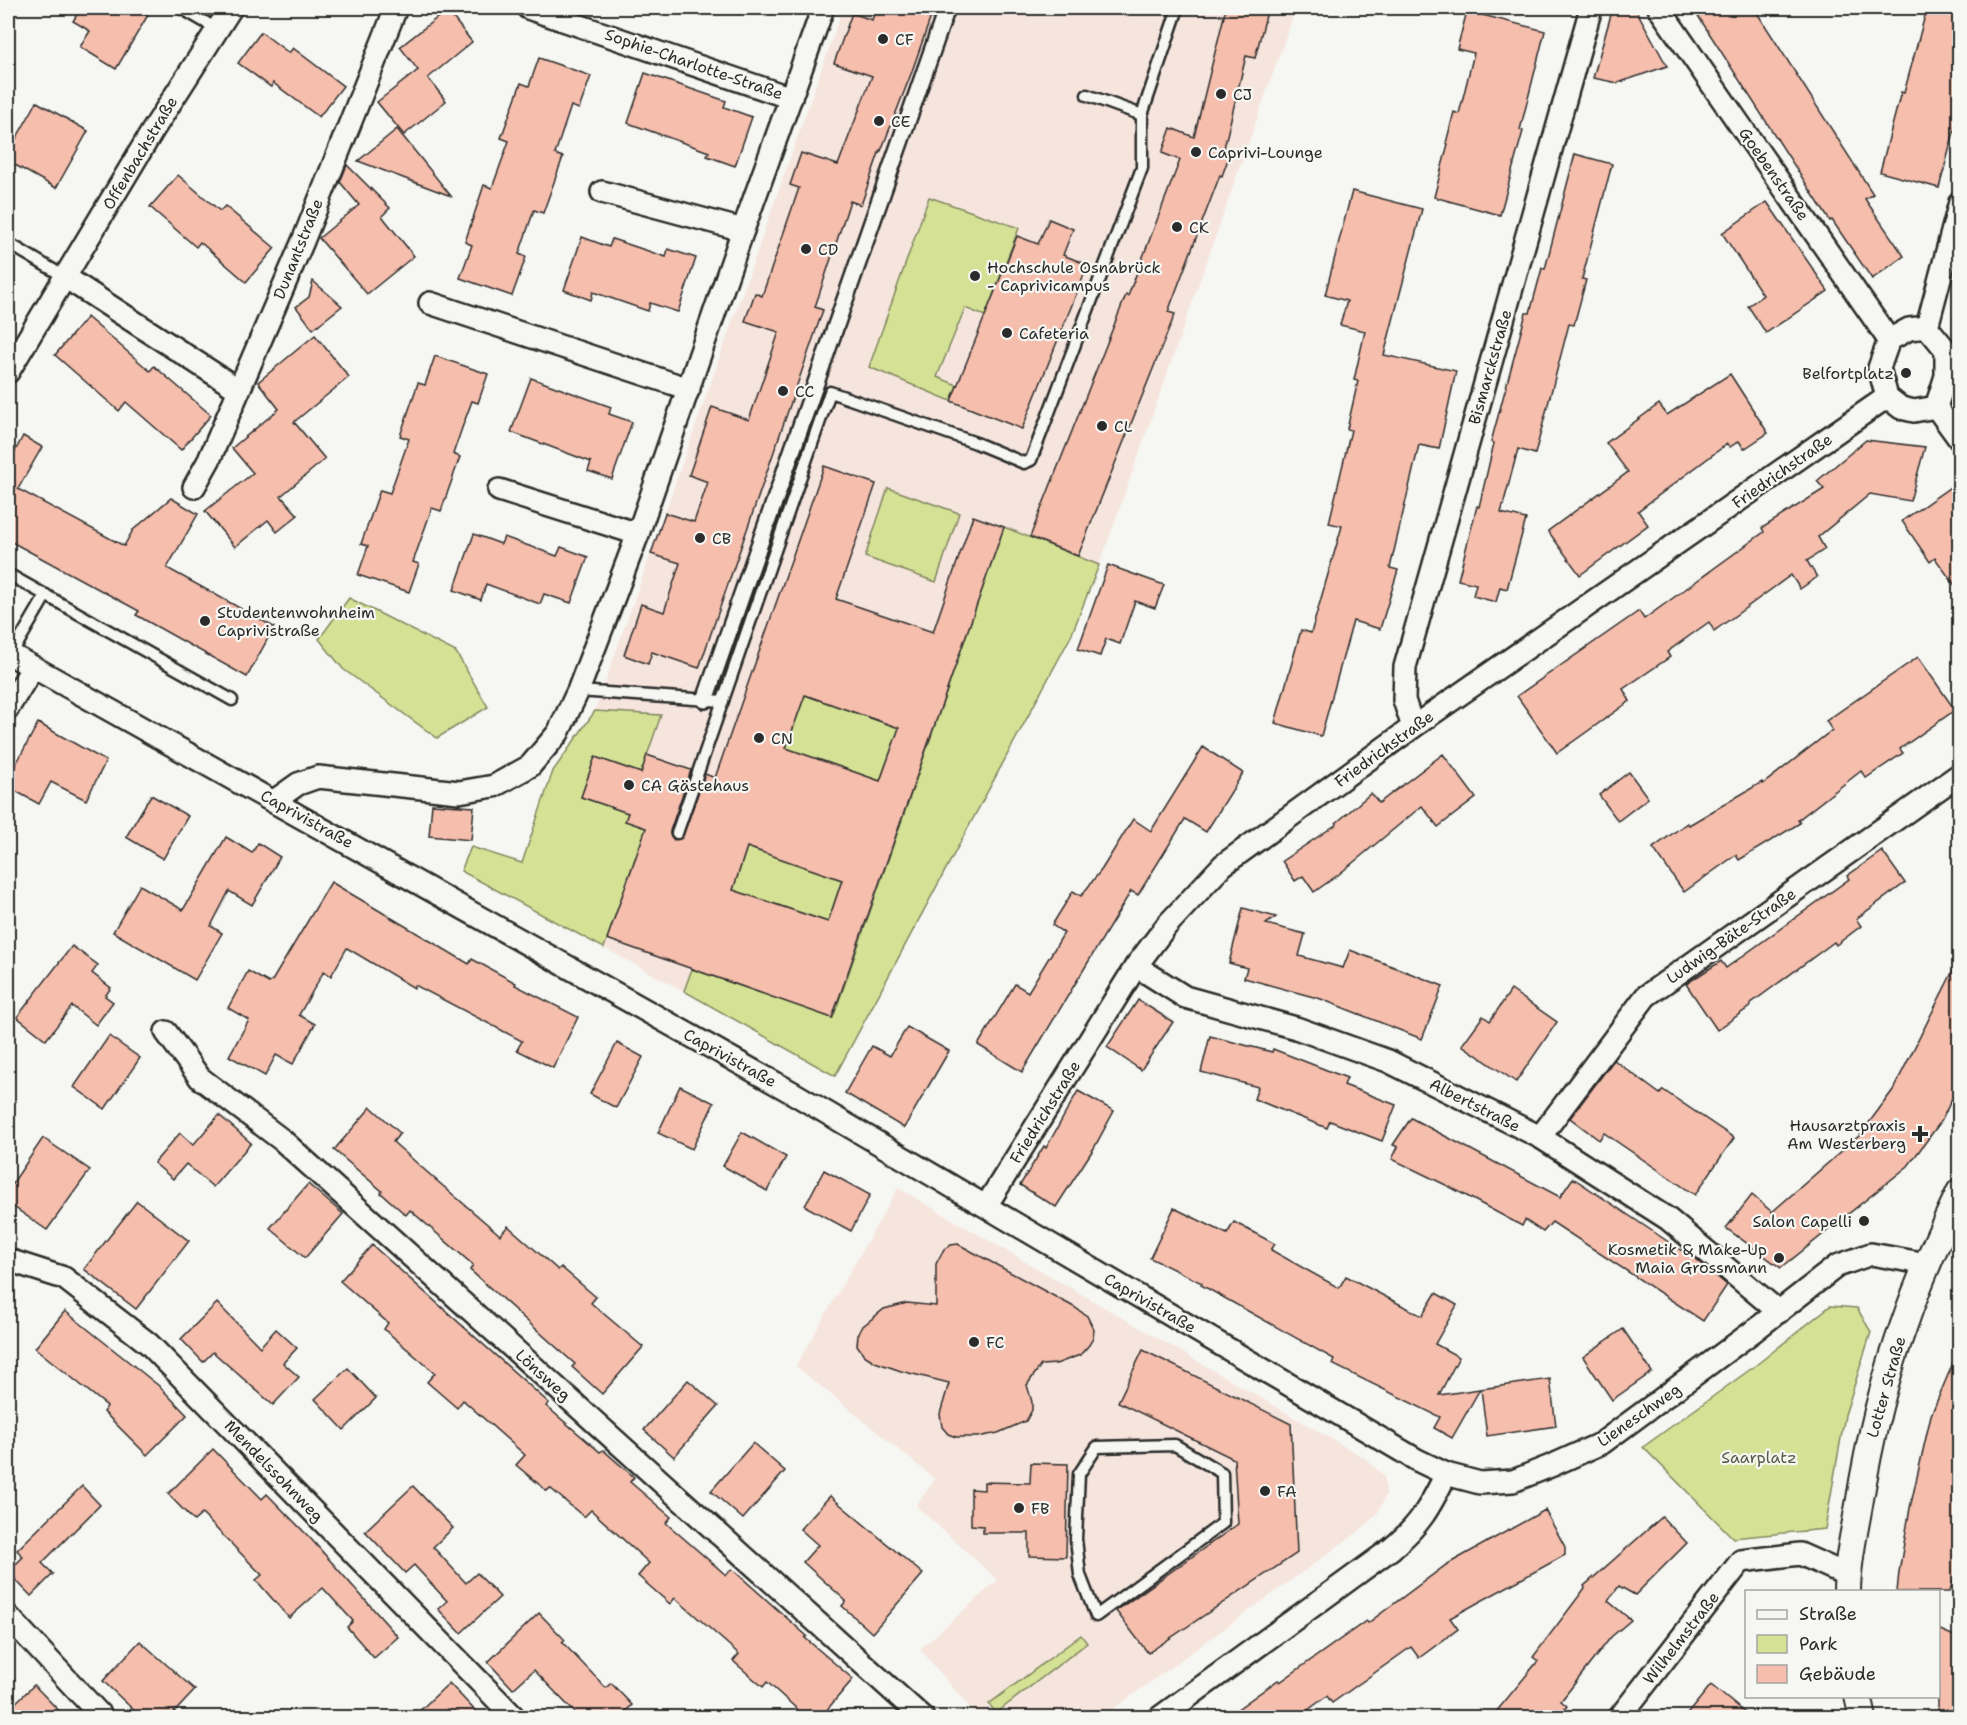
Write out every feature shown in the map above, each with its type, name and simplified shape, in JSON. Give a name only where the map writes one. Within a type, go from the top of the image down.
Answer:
[{"type":"street","name":"Offenbachstraße","points":[[8,372],[231,8]]},
{"type":"street","name":"Dunantstraße","points":[[194,487],[209,460],[303,241],[396,8]]},
{"type":"street","name":"Sophie-Charlotte-Straße","points":[[528,8],[791,98]]},
{"type":"street","name":"Sophie-Charlotte-Straße","points":[[274,801],[298,784],[318,777],[459,792],[494,786],[530,766],[558,733],[578,691],[638,534],[743,230],[823,8]]},
{"type":"street","points":[[705,700],[947,8]]},
{"type":"street","name":"Bismarckstraße","points":[[1413,727],[1404,700],[1405,667],[1591,8]]},
{"type":"street","name":"Goebenstraße","points":[[1659,8],[1889,340]]},
{"type":"street","points":[[602,192],[743,230]]},
{"type":"street","points":[[1927,327],[1959,202]]},
{"type":"street","points":[[65,277],[238,390]]},
{"type":"street","points":[[430,303],[689,389]]},
{"type":"street","points":[[1927,327],[1953,345],[1936,407],[1914,411],[1901,408],[1887,398],[1879,368],[1889,340],[1909,329],[1927,327]]},
{"type":"street","name":"Friedrichstraße","points":[[986,1206],[1136,966],[1167,925],[1223,865],[1413,727],[1887,398]]},
{"type":"street","points":[[1936,407],[1959,440]]},
{"type":"street","points":[[499,490],[638,534]]},
{"type":"street","name":"Caprivistraße","points":[[9,654],[793,1093],[1417,1460],[1446,1474]]},
{"type":"street","points":[[8,708],[33,667]]},
{"type":"street","name":"Ludwig-Bäte-Straße","points":[[1540,1137],[1646,996],[1959,774]]},
{"type":"street","name":"Albertstraße","points":[[1136,966],[1185,998],[1296,1028],[1388,1060],[1540,1137],[1668,1219],[1779,1312]]},
{"type":"street","name":"Lönsweg","points":[[166,1032],[200,1078],[291,1148],[923,1718]]},
{"type":"street","name":"Lotter Straße","points":[[1847,1583],[1872,1437],[1905,1321],[1959,1192]]},
{"type":"street","name":"Lieneschweg","points":[[1446,1474],[1480,1483],[1513,1480],[1553,1465],[1602,1443],[1779,1312],[1837,1266],[1871,1254],[1927,1264]]},
{"type":"street","name":"Mendelssohnweg","points":[[8,1260],[64,1278],[149,1344],[515,1718]]},
{"type":"street","points":[[1159,1718],[1412,1532],[1431,1506],[1446,1474]]},
{"type":"street","name":"Wilhelmstraße","points":[[1619,1718],[1741,1561],[1800,1554],[1847,1583]]},
{"type":"street","points":[[8,1616],[103,1718]]},
{"type":"street","points":[[1858,1698],[1863,1718]]},
{"type":"lane","points":[[181,8],[217,29]]},
{"type":"lane","points":[[677,833],[830,392],[976,443],[1024,463],[1031,460],[1142,168],[1142,115],[1178,8]]},
{"type":"lane","points":[[1087,95],[1142,115]]},
{"type":"lane","points":[[8,243],[65,277]]},
{"type":"lane","points":[[8,574],[232,700]]},
{"type":"lane","points":[[9,654],[46,595]]},
{"type":"lane","points":[[578,691],[723,701]]},
{"type":"lane","points":[[1175,1445],[1222,1473],[1223,1524],[1096,1616],[1080,1575],[1076,1539],[1079,1474],[1097,1447],[1175,1445]]},
{"type":"shaded area","name":"Hochschule Osnabrück - Caprivicampus","points":[[843,8],[1296,8],[1107,544],[1071,636],[835,1076],[684,991],[461,871],[471,847],[522,863],[553,771],[595,711]]},
{"type":"shaded area","points":[[898,1188],[1366,1459],[1384,1476],[1386,1495],[1377,1514],[1359,1531],[1102,1717],[978,1717],[920,1649],[998,1580],[916,1506],[935,1479],[796,1366]]},
{"type":"green space","points":[[929,197],[1019,228],[985,316],[965,308],[937,377],[957,385],[951,401],[869,367]]},
{"type":"green space","points":[[888,488],[959,513],[936,582],[865,557]]},
{"type":"green space","points":[[1004,527],[1099,565],[1071,636],[835,1076],[684,991],[692,969],[833,1018]]},
{"type":"green space","points":[[349,598],[456,652],[488,707],[437,738],[343,669],[319,639]]},
{"type":"green space","points":[[805,695],[899,728],[880,781],[786,748]]},
{"type":"green space","points":[[595,711],[661,715],[641,773],[595,757],[581,797],[628,813],[626,821],[656,832],[635,858],[604,948],[461,871],[471,847],[522,863],[553,771]]},
{"type":"green space","points":[[747,847],[842,880],[828,922],[733,890]]},
{"type":"green space","name":"Saarplatz","points":[[1830,1306],[1857,1308],[1871,1332],[1845,1415],[1825,1529],[1733,1538],[1643,1447],[1755,1366]]},
{"type":"green space","points":[[1081,1635],[1087,1643],[996,1713],[989,1704]]},
{"type":"building","points":[[81,8],[134,8],[148,15],[116,69],[80,47],[90,31],[73,21]]},
{"type":"building","points":[[876,8],[934,8],[861,205],[850,201],[815,307],[823,310],[699,668],[652,652],[648,664],[624,655],[641,604],[664,612],[680,563],[651,554],[665,513],[694,522],[708,482],[689,475],[712,407],[749,420],[779,332],[745,321],[755,293],[762,296],[799,188],[790,185],[801,153],[838,165],[872,76],[834,63],[852,13],[872,20]]},
{"type":"building","points":[[1226,8],[1268,8],[1255,58],[1246,56],[1224,148],[1231,151],[1168,312],[1175,314],[1078,556],[1030,537],[1126,295],[1128,296],[1180,160],[1162,153],[1171,128],[1194,137]]},
{"type":"building","points":[[1635,8],[1667,66],[1618,83],[1593,78],[1612,11]]},
{"type":"building","points":[[1693,8],[1754,8],[1873,194],[1865,199],[1904,256],[1872,279],[1832,220],[1830,221]]},
{"type":"building","points":[[1927,8],[1959,8],[1959,113],[1939,188],[1880,172],[1901,92],[1904,93]]},
{"type":"building","points":[[447,10],[472,42],[428,78],[446,101],[404,135],[377,102],[418,70],[400,47]]},
{"type":"building","points":[[1467,11],[1545,31],[1520,130],[1523,131],[1500,215],[1434,197],[1454,112],[1459,114],[1474,53],[1457,49]]},
{"type":"building","points":[[261,32],[289,53],[293,48],[343,86],[319,117],[273,83],[271,87],[238,63]]},
{"type":"building","points":[[539,58],[591,76],[579,109],[571,106],[555,154],[563,157],[543,213],[534,210],[519,254],[526,257],[512,296],[460,278],[472,245],[465,242],[484,185],[492,188],[509,141],[501,138],[521,83],[529,86]]},
{"type":"building","points":[[645,73],[726,101],[724,107],[752,117],[735,166],[707,156],[709,152],[628,123]]},
{"type":"building","points":[[37,102],[88,131],[56,188],[8,161],[8,153]]},
{"type":"building","points":[[397,129],[451,196],[358,161]]},
{"type":"building","points":[[1575,154],[1612,164],[1582,279],[1586,280],[1574,325],[1569,324],[1535,454],[1518,449],[1501,513],[1526,519],[1507,589],[1500,587],[1496,602],[1473,596],[1476,584],[1458,580],[1477,506],[1479,507],[1494,443],[1491,442],[1526,313],[1530,313],[1542,268],[1545,269]]},
{"type":"building","points":[[347,165],[390,208],[382,216],[414,256],[367,294],[319,238],[359,205],[340,182]]},
{"type":"building","points":[[178,175],[220,211],[225,206],[275,248],[246,282],[200,242],[196,247],[150,207]]},
{"type":"building","points":[[1352,191],[1422,209],[1384,355],[1456,371],[1439,449],[1419,445],[1390,568],[1398,570],[1380,629],[1353,621],[1321,736],[1275,723],[1301,630],[1311,633],[1342,526],[1329,523],[1351,430],[1347,429],[1358,381],[1354,380],[1365,331],[1340,325],[1347,301],[1325,295]]},
{"type":"building","points":[[1767,202],[1828,291],[1766,333],[1748,306],[1763,295],[1722,233]]},
{"type":"building","points":[[1049,219],[1073,229],[1063,255],[1088,265],[1022,429],[951,401],[1017,236],[1038,244]]},
{"type":"building","points":[[582,237],[609,247],[612,239],[666,257],[668,249],[696,258],[678,312],[650,303],[648,311],[593,292],[591,300],[564,290]]},
{"type":"building","points":[[313,281],[342,306],[313,329],[296,307],[309,297]]},
{"type":"building","points":[[87,317],[150,371],[154,366],[211,415],[181,450],[126,402],[119,411],[55,355]]},
{"type":"building","points":[[315,335],[349,377],[294,422],[325,459],[281,496],[298,515],[277,532],[268,520],[235,547],[205,511],[253,473],[232,448],[279,409],[258,382]]},
{"type":"building","points":[[435,356],[488,374],[478,403],[472,401],[453,454],[460,457],[441,511],[432,508],[413,562],[419,564],[409,592],[358,575],[368,546],[361,544],[380,490],[390,493],[409,439],[400,436],[418,383],[425,385]]},
{"type":"building","points":[[1730,374],[1768,433],[1744,449],[1739,441],[1730,447],[1727,444],[1638,511],[1648,525],[1580,575],[1548,531],[1628,472],[1606,443],[1659,404],[1667,415]]},
{"type":"building","points":[[531,378],[611,407],[609,414],[632,422],[612,479],[588,471],[591,462],[511,432]]},
{"type":"building","points":[[23,436],[42,447],[18,489],[124,546],[133,530],[171,498],[198,514],[167,568],[274,627],[247,677],[136,615],[139,611],[8,540],[8,465]]},
{"type":"building","points":[[1866,440],[1925,447],[1910,501],[1870,494],[1818,537],[1825,549],[1807,561],[1817,577],[1800,589],[1791,575],[1714,631],[1709,622],[1667,652],[1670,657],[1623,689],[1630,701],[1557,753],[1517,696],[1639,611],[1644,619],[1764,532],[1762,528],[1824,489],[1817,481]]},
{"type":"building","name":"CN","points":[[824,466],[876,484],[836,599],[933,632],[973,516],[1004,527],[832,1018],[607,939],[646,828],[625,821],[628,813],[581,797],[595,757],[641,773],[647,755],[691,770],[670,831],[674,840],[682,838],[705,774],[715,778]],"holes":[[[805,695],[899,728],[880,781],[786,748]],[[747,847],[842,880],[828,922],[733,890]]]},
{"type":"building","points":[[1959,481],[1959,591],[1935,558],[1930,562],[1902,521]]},
{"type":"building","points":[[474,534],[501,544],[504,537],[557,556],[561,547],[588,557],[571,603],[544,594],[540,604],[486,584],[481,600],[454,590]]},
{"type":"building","points":[[1108,565],[1164,585],[1155,608],[1135,601],[1120,644],[1106,639],[1100,656],[1078,649]]},
{"type":"building","points":[[1918,657],[1955,710],[1900,749],[1903,753],[1866,778],[1861,771],[1798,820],[1800,823],[1739,860],[1736,855],[1684,892],[1653,848],[1687,823],[1689,825],[1762,782],[1763,784],[1832,730],[1826,721]]},
{"type":"building","points":[[38,723],[106,761],[86,800],[51,782],[39,804],[8,787],[8,779]]},
{"type":"building","points":[[1203,747],[1243,773],[1206,832],[1185,819],[1138,895],[1131,891],[1022,1072],[978,1045],[1015,984],[1028,992],[1064,933],[1052,925],[1073,891],[1081,896],[1102,869],[1133,819],[1151,831]]},
{"type":"building","points":[[1443,754],[1476,798],[1438,827],[1422,806],[1314,892],[1303,876],[1295,881],[1282,861],[1337,824],[1371,793],[1379,803]]},
{"type":"building","points":[[1629,772],[1648,798],[1618,821],[1599,795]]},
{"type":"building","points":[[151,795],[188,816],[163,859],[126,837]]},
{"type":"building","points":[[432,804],[474,807],[471,840],[429,836]]},
{"type":"building","points":[[226,837],[252,853],[258,843],[280,857],[252,905],[229,891],[211,926],[222,933],[195,980],[113,932],[140,885],[183,910]]},
{"type":"building","points":[[1882,851],[1905,883],[1856,919],[1861,926],[1836,945],[1834,942],[1717,1030],[1686,984],[1721,961],[1726,968],[1849,879],[1847,876]]},
{"type":"building","points":[[331,882],[469,964],[472,959],[516,983],[515,985],[578,1017],[553,1068],[517,1050],[522,1041],[415,985],[414,988],[347,948],[331,976],[324,971],[299,1015],[315,1024],[293,1064],[276,1055],[265,1076],[229,1056],[249,1020],[228,1008],[248,971],[269,983],[272,981]]},
{"type":"building","points":[[1243,908],[1276,917],[1266,924],[1305,934],[1299,956],[1343,968],[1350,950],[1443,986],[1422,1039],[1321,999],[1244,978],[1247,968],[1229,963]]},
{"type":"building","points":[[72,946],[98,965],[92,973],[111,988],[105,996],[113,1002],[96,1025],[72,1006],[46,1040],[17,1017]]},
{"type":"building","points":[[1959,959],[1959,1083],[1942,1120],[1908,1166],[1781,1268],[1726,1228],[1752,1195],[1772,1212],[1860,1135],[1893,1090]]},
{"type":"building","points":[[1511,990],[1557,1022],[1516,1082],[1462,1045],[1483,1016],[1490,1021]]},
{"type":"building","points":[[1138,1000],[1173,1022],[1141,1070],[1107,1047]]},
{"type":"building","points":[[907,1027],[949,1051],[904,1128],[845,1093],[872,1046],[890,1056]]},
{"type":"building","points":[[109,1036],[140,1058],[105,1109],[74,1087]]},
{"type":"building","points":[[1210,1036],[1272,1052],[1273,1049],[1347,1078],[1344,1085],[1396,1105],[1382,1141],[1330,1121],[1327,1128],[1254,1099],[1258,1087],[1201,1072]]},
{"type":"building","points":[[617,1043],[643,1057],[616,1108],[590,1094]]},
{"type":"building","points":[[1614,1060],[1660,1094],[1663,1090],[1734,1138],[1695,1195],[1604,1133],[1599,1140],[1570,1118]]},
{"type":"building","points":[[680,1086],[714,1103],[692,1149],[658,1133]]},
{"type":"building","points":[[1078,1091],[1114,1111],[1094,1148],[1056,1207],[1020,1185],[1044,1146],[1046,1148]]},
{"type":"building","points":[[371,1107],[400,1133],[393,1142],[436,1180],[500,1235],[508,1226],[558,1270],[561,1267],[596,1297],[591,1303],[643,1347],[602,1394],[572,1367],[575,1364],[470,1270],[473,1265],[410,1210],[406,1215],[334,1150]]},
{"type":"building","points":[[219,1115],[251,1143],[213,1187],[186,1164],[173,1179],[154,1163],[180,1133],[193,1145]]},
{"type":"building","points":[[1411,1118],[1560,1197],[1573,1178],[1682,1251],[1683,1249],[1727,1285],[1703,1321],[1552,1222],[1543,1232],[1525,1220],[1522,1226],[1392,1159],[1398,1147],[1393,1145]]},
{"type":"building","points":[[742,1132],[786,1157],[767,1191],[723,1166]]},
{"type":"building","points":[[43,1138],[90,1170],[47,1230],[8,1203],[8,1190]]},
{"type":"building","points":[[824,1170],[870,1195],[851,1231],[805,1206]]},
{"type":"building","points":[[308,1184],[343,1214],[305,1258],[270,1228]]},
{"type":"building","points":[[137,1201],[189,1241],[136,1309],[84,1269]]},
{"type":"building","points":[[1174,1208],[1227,1234],[1234,1222],[1275,1244],[1271,1250],[1339,1288],[1346,1276],[1422,1316],[1436,1293],[1457,1305],[1435,1344],[1459,1357],[1439,1395],[1480,1389],[1452,1438],[1434,1428],[1440,1417],[1332,1364],[1334,1359],[1201,1285],[1202,1283],[1150,1258]]},
{"type":"building","name":"FC","points":[[958,1244],[1074,1307],[1087,1316],[1094,1330],[1093,1338],[1080,1355],[1056,1364],[1041,1365],[1027,1385],[1032,1410],[1026,1421],[998,1433],[978,1437],[956,1437],[948,1434],[942,1427],[940,1414],[949,1383],[875,1362],[864,1355],[857,1345],[858,1335],[863,1326],[884,1309],[907,1303],[936,1306],[936,1264],[944,1249]]},
{"type":"building","points":[[372,1245],[549,1403],[546,1406],[600,1452],[603,1450],[634,1477],[630,1482],[671,1517],[666,1523],[726,1575],[732,1569],[807,1636],[805,1638],[853,1679],[820,1718],[807,1718],[767,1682],[763,1687],[733,1661],[739,1654],[675,1598],[670,1604],[638,1576],[649,1563],[591,1510],[584,1517],[550,1488],[547,1491],[516,1465],[525,1455],[463,1400],[457,1408],[427,1382],[435,1373],[384,1329],[388,1323],[340,1281]]},
{"type":"building","points":[[217,1303],[260,1347],[276,1329],[297,1348],[283,1363],[299,1377],[273,1405],[213,1352],[203,1362],[181,1339]]},
{"type":"building","points":[[65,1311],[159,1386],[187,1415],[147,1455],[104,1412],[107,1406],[35,1348]]},
{"type":"building","points":[[1623,1329],[1652,1372],[1612,1400],[1583,1357]]},
{"type":"building","points":[[1959,1349],[1959,1567],[1949,1592],[1897,1590],[1910,1508],[1931,1415]]},
{"type":"building","name":"FA","points":[[1143,1350],[1291,1424],[1297,1553],[1148,1653],[1116,1611],[1238,1524],[1234,1459],[1118,1402]]},
{"type":"building","points":[[348,1368],[376,1398],[344,1430],[315,1399]]},
{"type":"building","points":[[1550,1379],[1556,1426],[1487,1436],[1481,1389]]},
{"type":"building","points":[[688,1380],[718,1406],[674,1457],[644,1430]]},
{"type":"building","points":[[753,1443],[785,1471],[743,1519],[711,1491]]},
{"type":"building","points":[[213,1449],[262,1499],[267,1494],[311,1539],[398,1637],[374,1658],[347,1627],[353,1621],[323,1588],[289,1618],[256,1580],[262,1575],[202,1514],[194,1521],[168,1494]]},
{"type":"building","name":"FB","points":[[1031,1463],[1068,1464],[1066,1557],[1029,1556],[1029,1533],[983,1533],[983,1526],[971,1525],[971,1489],[984,1490],[984,1482],[1030,1483]]},
{"type":"building","points":[[82,1486],[100,1505],[42,1563],[53,1574],[31,1596],[8,1572],[23,1557],[17,1550]]},
{"type":"building","points":[[413,1486],[453,1528],[433,1547],[466,1583],[477,1573],[500,1597],[461,1633],[438,1609],[447,1601],[414,1565],[405,1573],[365,1531]]},
{"type":"building","points":[[830,1496],[923,1574],[872,1633],[842,1606],[846,1601],[803,1562],[818,1545],[800,1529]]},
{"type":"building","points":[[1545,1510],[1565,1547],[1565,1555],[1450,1618],[1458,1629],[1419,1658],[1411,1647],[1332,1703],[1327,1696],[1297,1718],[1225,1718],[1366,1621],[1368,1623],[1446,1565]]},
{"type":"building","points":[[1662,1517],[1687,1543],[1635,1595],[1619,1586],[1608,1601],[1631,1620],[1611,1637],[1561,1701],[1567,1706],[1557,1718],[1491,1718],[1538,1661],[1533,1657],[1585,1588],[1584,1586]]},
{"type":"building","points":[[539,1613],[565,1640],[562,1642],[606,1688],[611,1683],[632,1705],[619,1718],[580,1718],[534,1670],[513,1689],[488,1662]]},
{"type":"building","points":[[1940,1630],[1959,1638],[1959,1718],[1951,1718],[1938,1712]]},
{"type":"building","points":[[140,1641],[195,1690],[169,1718],[142,1718],[103,1681]]},
{"type":"building","points":[[449,1683],[482,1718],[412,1718]]},
{"type":"building","points":[[34,1685],[66,1718],[8,1718],[8,1710]]},
{"type":"building","points":[[1711,1685],[1722,1694],[1751,1718],[1684,1718]]},
{"type":"place","name":"CF","points":[[883,39]]},
{"type":"place","name":"CJ","points":[[1221,94]]},
{"type":"place","name":"CE","points":[[879,121]]},
{"type":"place","name":"Caprivi-Lounge","points":[[1196,152]]},
{"type":"place","name":"CK","points":[[1177,227]]},
{"type":"place","name":"CD","points":[[806,249]]},
{"type":"place","name":"Hochschule Osnabrück - Caprivicampus","points":[[975,276]]},
{"type":"place","name":"Cafeteria","points":[[1007,333]]},
{"type":"place","name":"Belfortplatz","points":[[1906,373]]},
{"type":"place","name":"CC","points":[[783,391]]},
{"type":"place","name":"CL","points":[[1102,426]]},
{"type":"place","name":"CB","points":[[700,538]]},
{"type":"place","name":"Studentenwohnheim Caprivistraße","points":[[205,621]]},
{"type":"place","name":"CN","points":[[759,738]]},
{"type":"place","name":"CA Gästehaus","points":[[629,785]]},
{"type":"place","name":"Hausarztpraxis Am Westerberg","points":[[1920,1134]]},
{"type":"place","name":"Salon Capelli","points":[[1864,1221]]},
{"type":"place","name":"Kosmetik & Make-Up Maia Grossmann","points":[[1779,1258]]},
{"type":"place","name":"FC","points":[[974,1342]]},
{"type":"place","name":"FA","points":[[1265,1491]]},
{"type":"place","name":"FB","points":[[1019,1508]]}]
